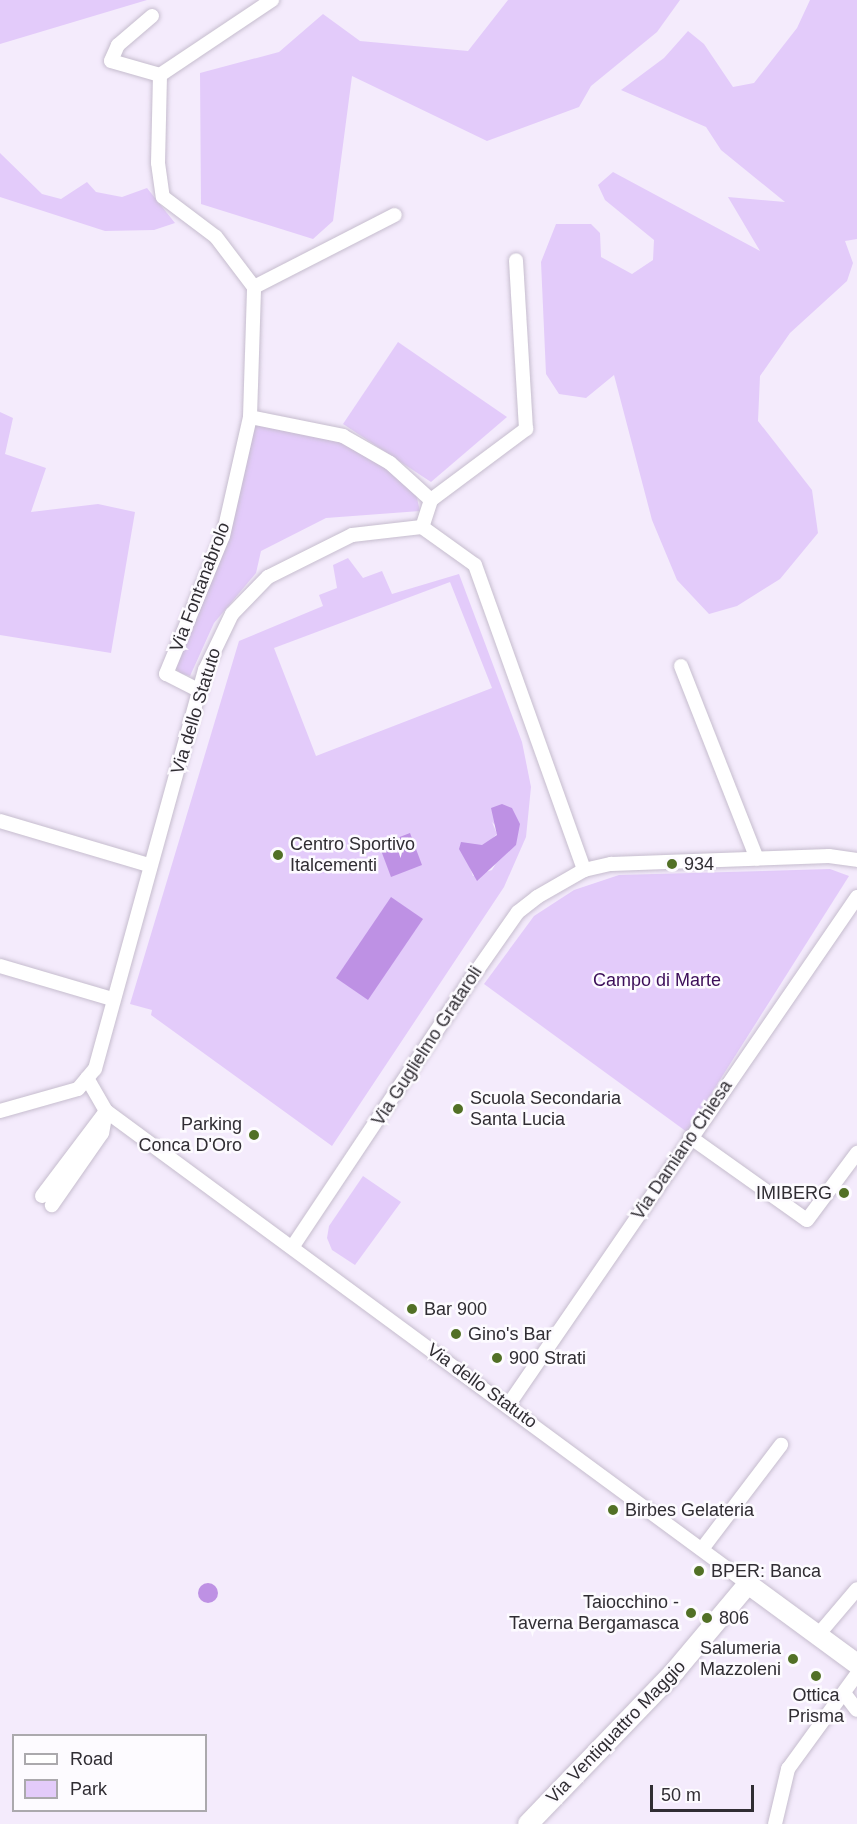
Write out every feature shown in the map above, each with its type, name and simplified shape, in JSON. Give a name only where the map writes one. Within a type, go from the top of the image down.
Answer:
[{"type":"street","points":[[160,75],[272,0]]},
{"type":"street","points":[[152,16],[110,58],[160,75]]},
{"type":"street","points":[[160,75],[158,169],[163,197],[216,237],[254,287],[250,417],[343,436],[390,463],[431,500]]},
{"type":"street","points":[[254,287],[395,215]]},
{"type":"street","points":[[516,260],[526,429],[431,500],[422,527],[475,565],[584,870],[757,859],[857,860]]},
{"type":"street","name":"Via Fontanabrolo","points":[[200,690],[166,674],[223,537],[250,417]]},
{"type":"street","name":"Via dello Statuto","points":[[422,527],[352,535],[268,577],[232,614],[200,690],[112,999],[87,1078],[106,1111],[293,1246],[326,1278],[509,1404],[857,1664]]},
{"type":"street","points":[[681,666],[757,859]]},
{"type":"street","points":[[0,821],[149,865]]},
{"type":"street","name":"Via Guglielmo Grataroli","points":[[293,1246],[518,912],[584,870]]},
{"type":"street","name":"Via Damiano Chiesa","points":[[509,1404],[690,1137],[857,897]]},
{"type":"street","points":[[0,966],[112,999]]},
{"type":"street","points":[[0,1111],[28,1099],[66,1094],[87,1078]]},
{"type":"street","points":[[47,1201],[106,1111]]},
{"type":"street","points":[[690,1137],[807,1220],[857,1153]]},
{"type":"street","points":[[702,1549],[781,1445]]},
{"type":"street","name":"Via Ventiquattro Maggio","points":[[528,1824],[682,1662],[748,1584]]},
{"type":"street","points":[[818,1635],[857,1589]]},
{"type":"street","points":[[775,1824],[788,1769],[857,1674]]},
{"type":"street","points":[[844,1693],[857,1710]]},
{"type":"green space","points":[[0,0],[147,0],[0,44]]},
{"type":"green space","points":[[508,0],[680,0],[657,32],[591,86],[579,107],[487,141],[352,76],[333,221],[313,239],[201,204],[200,73],[279,52],[323,14],[360,41],[468,51]]},
{"type":"green space","points":[[810,0],[857,0],[857,239],[845,241],[853,263],[847,281],[790,333],[760,376],[758,421],[812,490],[818,533],[780,579],[737,606],[709,614],[677,580],[652,520],[614,375],[586,398],[559,394],[546,374],[541,262],[556,224],[591,224],[600,233],[601,257],[632,274],[653,260],[654,240],[605,200],[598,185],[613,172],[760,251],[728,197],[785,202],[721,150],[706,127],[621,90],[664,58],[688,31],[704,44],[733,87],[754,83],[797,28]]},
{"type":"green space","points":[[0,153],[42,194],[61,199],[87,182],[96,192],[122,197],[147,188],[175,223],[154,230],[105,231],[0,197]]},
{"type":"green space","points":[[398,342],[507,417],[431,482],[343,424]]},
{"type":"green space","points":[[0,412],[13,418],[5,454],[46,468],[31,512],[98,504],[135,512],[111,653],[0,635]]},
{"type":"green space","points":[[256,422],[341,441],[396,475],[416,494],[420,511],[326,518],[261,551],[256,573],[214,623],[190,676],[180,673],[175,667],[215,563]]},
{"type":"green space","name":"Centro Sportivo Italcementi","points":[[348,558],[363,578],[382,571],[392,594],[459,574],[522,742],[531,787],[526,837],[504,887],[332,1146],[151,1015],[152,1010],[130,1004],[239,641],[323,606],[319,595],[337,588],[333,565]],"holes":[[[450,582],[492,688],[316,756],[274,648]],[[492,822],[516,845],[503,851],[492,870],[473,876],[468,862],[497,834]]]},
{"type":"green space","name":"Campo di Marte","points":[[830,869],[849,876],[687,1132],[484,984],[534,916],[574,890],[619,875]]},
{"type":"green space","points":[[363,1176],[401,1202],[355,1265],[332,1250],[327,1238],[329,1226]]},
{"type":"shaded area","points":[[502,804],[512,808],[520,824],[516,845],[477,881],[459,849],[461,842],[482,845],[497,835],[491,808]]},
{"type":"shaded area","points":[[410,833],[422,865],[391,877],[379,845]]},
{"type":"shaded area","points":[[391,897],[423,919],[368,1000],[336,978]]},
{"type":"shaded area","points":[[204,1583],[212,1583],[218,1589],[218,1597],[212,1603],[204,1603],[198,1597],[198,1589]]},
{"type":"place","name":"Centro Sportivo Italcementi","points":[[278,855]]},
{"type":"place","name":"934","points":[[672,864]]},
{"type":"place","name":"Scuola Secondaria Santa Lucia","points":[[458,1109]]},
{"type":"place","name":"Parking Conca D'Oro","points":[[254,1135]]},
{"type":"place","name":"IMIBERG","points":[[844,1193]]},
{"type":"place","name":"Bar 900","points":[[412,1309]]},
{"type":"place","name":"Gino's Bar","points":[[456,1334]]},
{"type":"place","name":"900 Strati","points":[[497,1358]]},
{"type":"place","name":"Birbes Gelateria","points":[[613,1510]]},
{"type":"place","name":"BPER: Banca","points":[[699,1571]]},
{"type":"place","name":"Taiocchino - Taverna Bergamasca","points":[[691,1613]]},
{"type":"place","name":"806","points":[[707,1618]]},
{"type":"place","name":"Salumeria Mazzoleni","points":[[793,1659]]},
{"type":"place","name":"Ottica Prisma","points":[[816,1676]]}]
